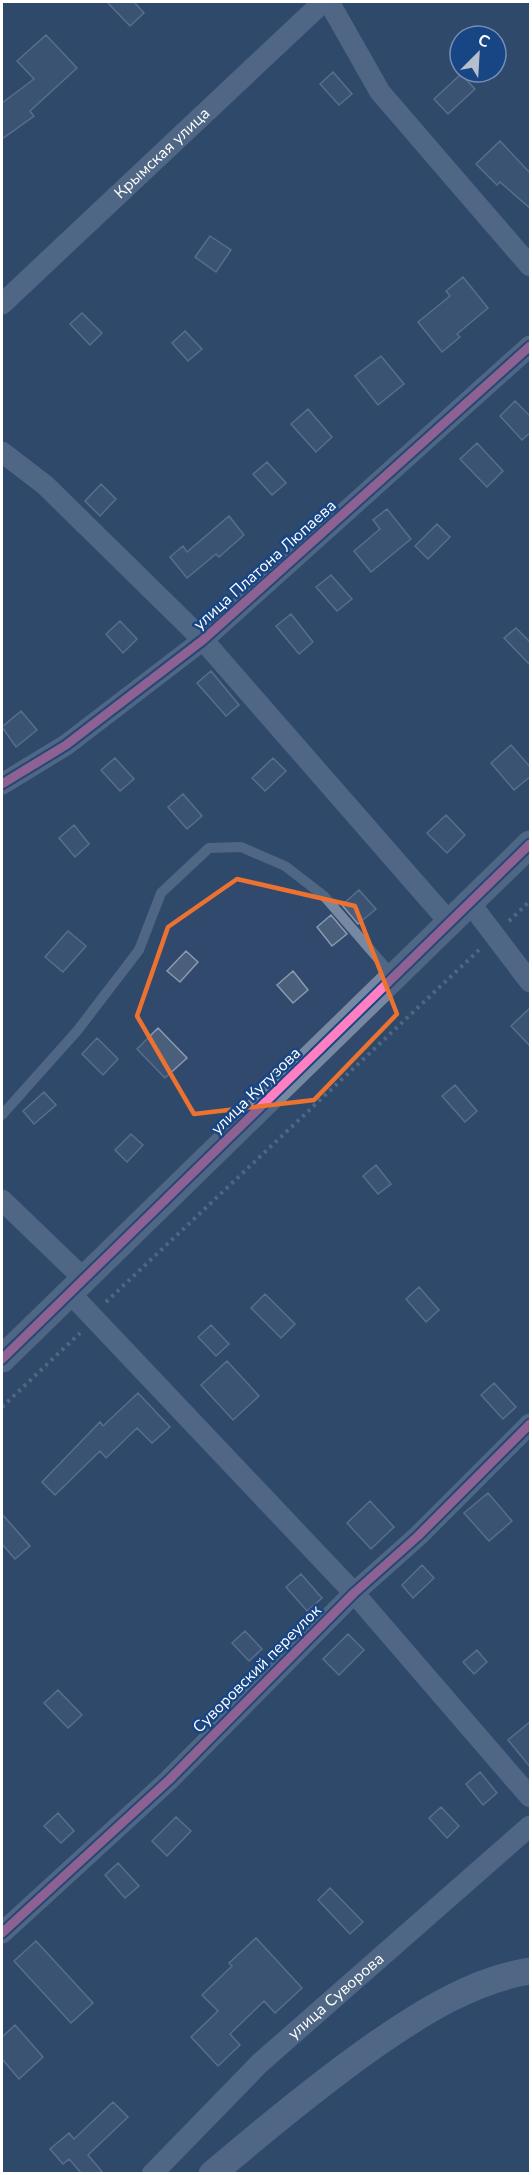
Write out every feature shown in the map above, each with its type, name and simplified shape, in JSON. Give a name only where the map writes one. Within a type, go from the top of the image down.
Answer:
[{"type":"street","name":"Крымская улица","points":[[2,304],[323,2]]},
{"type":"street","points":[[329,2],[380,92],[531,266]]},
{"type":"street","name":"улица Платона Люпаева","points":[[2,784],[66,745],[203,640],[531,346]]},
{"type":"street","points":[[2,452],[45,485],[203,640],[450,923]]},
{"type":"street","name":"улица Кутузова","points":[[2,1359],[531,844]]},
{"type":"street","points":[[470,903],[531,982]]},
{"type":"street","points":[[2,1200],[77,1286],[92,1316],[354,1593],[531,1797]]},
{"type":"street","name":"Суворовский переулок","points":[[2,1933],[169,1780],[354,1593],[418,1536],[531,1424]]},
{"type":"street","name":"улица Суворова","points":[[152,2174],[260,2063],[531,1826]]},
{"type":"street","points":[[212,2174],[337,2071],[400,2028],[452,1997],[508,1974],[531,1971]]},
{"type":"lane","points":[[2,1115],[77,1031],[139,950],[161,893],[208,848],[241,848],[285,866],[324,896],[394,977]]},
{"type":"path","points":[[2,1407],[80,1334],[92,1316],[531,901]]},
{"type":"highlighted area","points":[[237,879],[355,906],[397,1014],[314,1100],[194,1114],[137,1016],[168,927]]},
{"type":"building","points":[[107,2],[134,2],[144,13],[130,26]]},
{"type":"building","points":[[46,35],[77,68],[30,111],[34,116],[2,139],[2,103],[34,79],[17,61]]},
{"type":"building","points":[[333,72],[352,94],[339,105],[320,84]]},
{"type":"building","points":[[450,84],[470,84],[475,89],[448,114],[434,99]]},
{"type":"building","points":[[500,141],[531,174],[531,209],[500,182],[497,185],[476,164]]},
{"type":"building","points":[[210,236],[231,250],[216,272],[195,257]]},
{"type":"building","points":[[463,277],[488,308],[457,334],[460,337],[442,352],[418,322],[450,296],[446,291]]},
{"type":"building","points":[[82,313],[102,333],[90,345],[70,324]]},
{"type":"building","points":[[185,331],[202,349],[188,361],[172,343]]},
{"type":"building","points":[[381,356],[404,384],[378,405],[355,376]]},
{"type":"building","points":[[515,401],[531,417],[531,432],[522,440],[500,416]]},
{"type":"building","points":[[308,409],[332,437],[316,452],[291,424]]},
{"type":"building","points":[[477,443],[503,471],[487,487],[460,459]]},
{"type":"building","points":[[267,462],[286,483],[272,495],[253,474]]},
{"type":"building","points":[[101,484],[116,499],[100,516],[85,501]]},
{"type":"building","points":[[387,509],[411,539],[371,572],[354,551],[380,529],[373,520]]},
{"type":"building","points":[[229,516],[244,535],[219,557],[216,554],[187,578],[170,557],[183,546],[187,552]]},
{"type":"building","points":[[437,524],[450,537],[428,559],[415,546]]},
{"type":"building","points":[[331,575],[352,599],[337,611],[316,587]]},
{"type":"building","points":[[291,614],[313,642],[299,654],[276,626]]},
{"type":"building","points":[[120,621],[137,639],[123,653],[106,634]]},
{"type":"building","points":[[516,628],[531,643],[531,666],[504,638]]},
{"type":"building","points":[[211,671],[239,705],[226,716],[197,683]]},
{"type":"building","points":[[21,711],[37,730],[16,747],[2,727]]},
{"type":"building","points":[[511,745],[531,768],[531,776],[514,790],[491,763]]},
{"type":"building","points":[[115,758],[134,779],[120,791],[101,770]]},
{"type":"building","points":[[273,758],[286,771],[265,791],[252,778]]},
{"type":"building","points":[[183,794],[202,816],[187,829],[168,807]]},
{"type":"building","points":[[446,815],[465,835],[447,853],[427,833]]},
{"type":"building","points":[[74,825],[89,844],[75,857],[59,838]]},
{"type":"building","points":[[359,890],[376,909],[358,924],[342,905]]},
{"type":"building","points":[[331,915],[347,934],[332,946],[317,927]]},
{"type":"building","points":[[68,931],[86,946],[63,972],[45,957]]},
{"type":"building","points":[[186,951],[198,962],[180,982],[167,971]]},
{"type":"building","points":[[293,971],[308,990],[293,1003],[277,985]]},
{"type":"building","points":[[531,1007],[531,1047],[511,1026]]},
{"type":"building","points":[[158,1028],[187,1058],[165,1078],[137,1049]]},
{"type":"building","points":[[97,1038],[118,1059],[103,1075],[82,1054]]},
{"type":"building","points":[[455,1085],[477,1111],[465,1122],[442,1096]]},
{"type":"building","points":[[44,1092],[56,1105],[34,1124],[23,1111]]},
{"type":"building","points":[[131,1134],[143,1145],[127,1162],[115,1150]]},
{"type":"building","points":[[376,1165],[391,1184],[378,1194],[363,1176]]},
{"type":"building","points":[[419,1287],[439,1310],[426,1322],[406,1299]]},
{"type":"building","points":[[265,1294],[295,1324],[281,1338],[251,1308]]},
{"type":"building","points":[[211,1325],[229,1344],[216,1356],[198,1337]]},
{"type":"building","points":[[227,1361],[259,1396],[233,1420],[201,1385]]},
{"type":"building","points":[[494,1383],[516,1407],[503,1419],[481,1395]]},
{"type":"building","points":[[138,1393],[170,1427],[152,1443],[137,1428],[106,1458],[100,1451],[55,1495],[42,1482],[100,1422],[103,1426]]},
{"type":"building","points":[[488,1493],[512,1521],[489,1541],[464,1513]]},
{"type":"building","points":[[370,1501],[394,1527],[371,1549],[347,1523]]},
{"type":"building","points":[[2,1514],[30,1546],[15,1559],[2,1544]]},
{"type":"building","points":[[422,1565],[434,1578],[413,1598],[402,1585]]},
{"type":"building","points":[[301,1574],[322,1598],[307,1611],[286,1587]]},
{"type":"building","points":[[245,1631],[262,1649],[249,1661],[232,1643]]},
{"type":"building","points":[[348,1634],[364,1650],[339,1675],[323,1659]]},
{"type":"building","points":[[477,1650],[487,1662],[474,1674],[463,1662]]},
{"type":"building","points":[[58,1690],[82,1715],[68,1728],[44,1703]]},
{"type":"building","points":[[531,1721],[531,1768],[508,1740]]},
{"type":"building","points":[[480,1772],[497,1793],[483,1805],[466,1784]]},
{"type":"building","points":[[441,1807],[459,1826],[447,1838],[429,1818]]},
{"type":"building","points":[[58,1813],[74,1831],[61,1843],[44,1826]]},
{"type":"building","points":[[176,1817],[191,1831],[167,1856],[152,1841]]},
{"type":"building","points":[[118,1863],[139,1886],[125,1898],[105,1875]]},
{"type":"building","points":[[330,1888],[363,1922],[350,1934],[318,1900]]},
{"type":"building","points":[[256,1938],[302,1988],[275,2013],[264,2001],[230,2034],[240,2045],[218,2066],[191,2037],[218,2011],[202,1995],[232,1966],[229,1963]]},
{"type":"building","points":[[36,1941],[93,2003],[71,2023],[14,1961]]},
{"type":"building","points":[[15,2025],[43,2057],[19,2079],[2,2059],[2,2037]]},
{"type":"building","points":[[113,2102],[128,2117],[88,2155],[104,2174],[82,2174],[69,2159],[63,2164],[50,2149],[69,2133],[74,2139]]},
{"type":"cycle path","points":[[2,784],[66,745],[203,640],[530,346]]},
{"type":"cycle path","points":[[2,1359],[530,844]]},
{"type":"cycle path","points":[[2,1933],[169,1780],[354,1593],[418,1536],[530,1424]]}]
